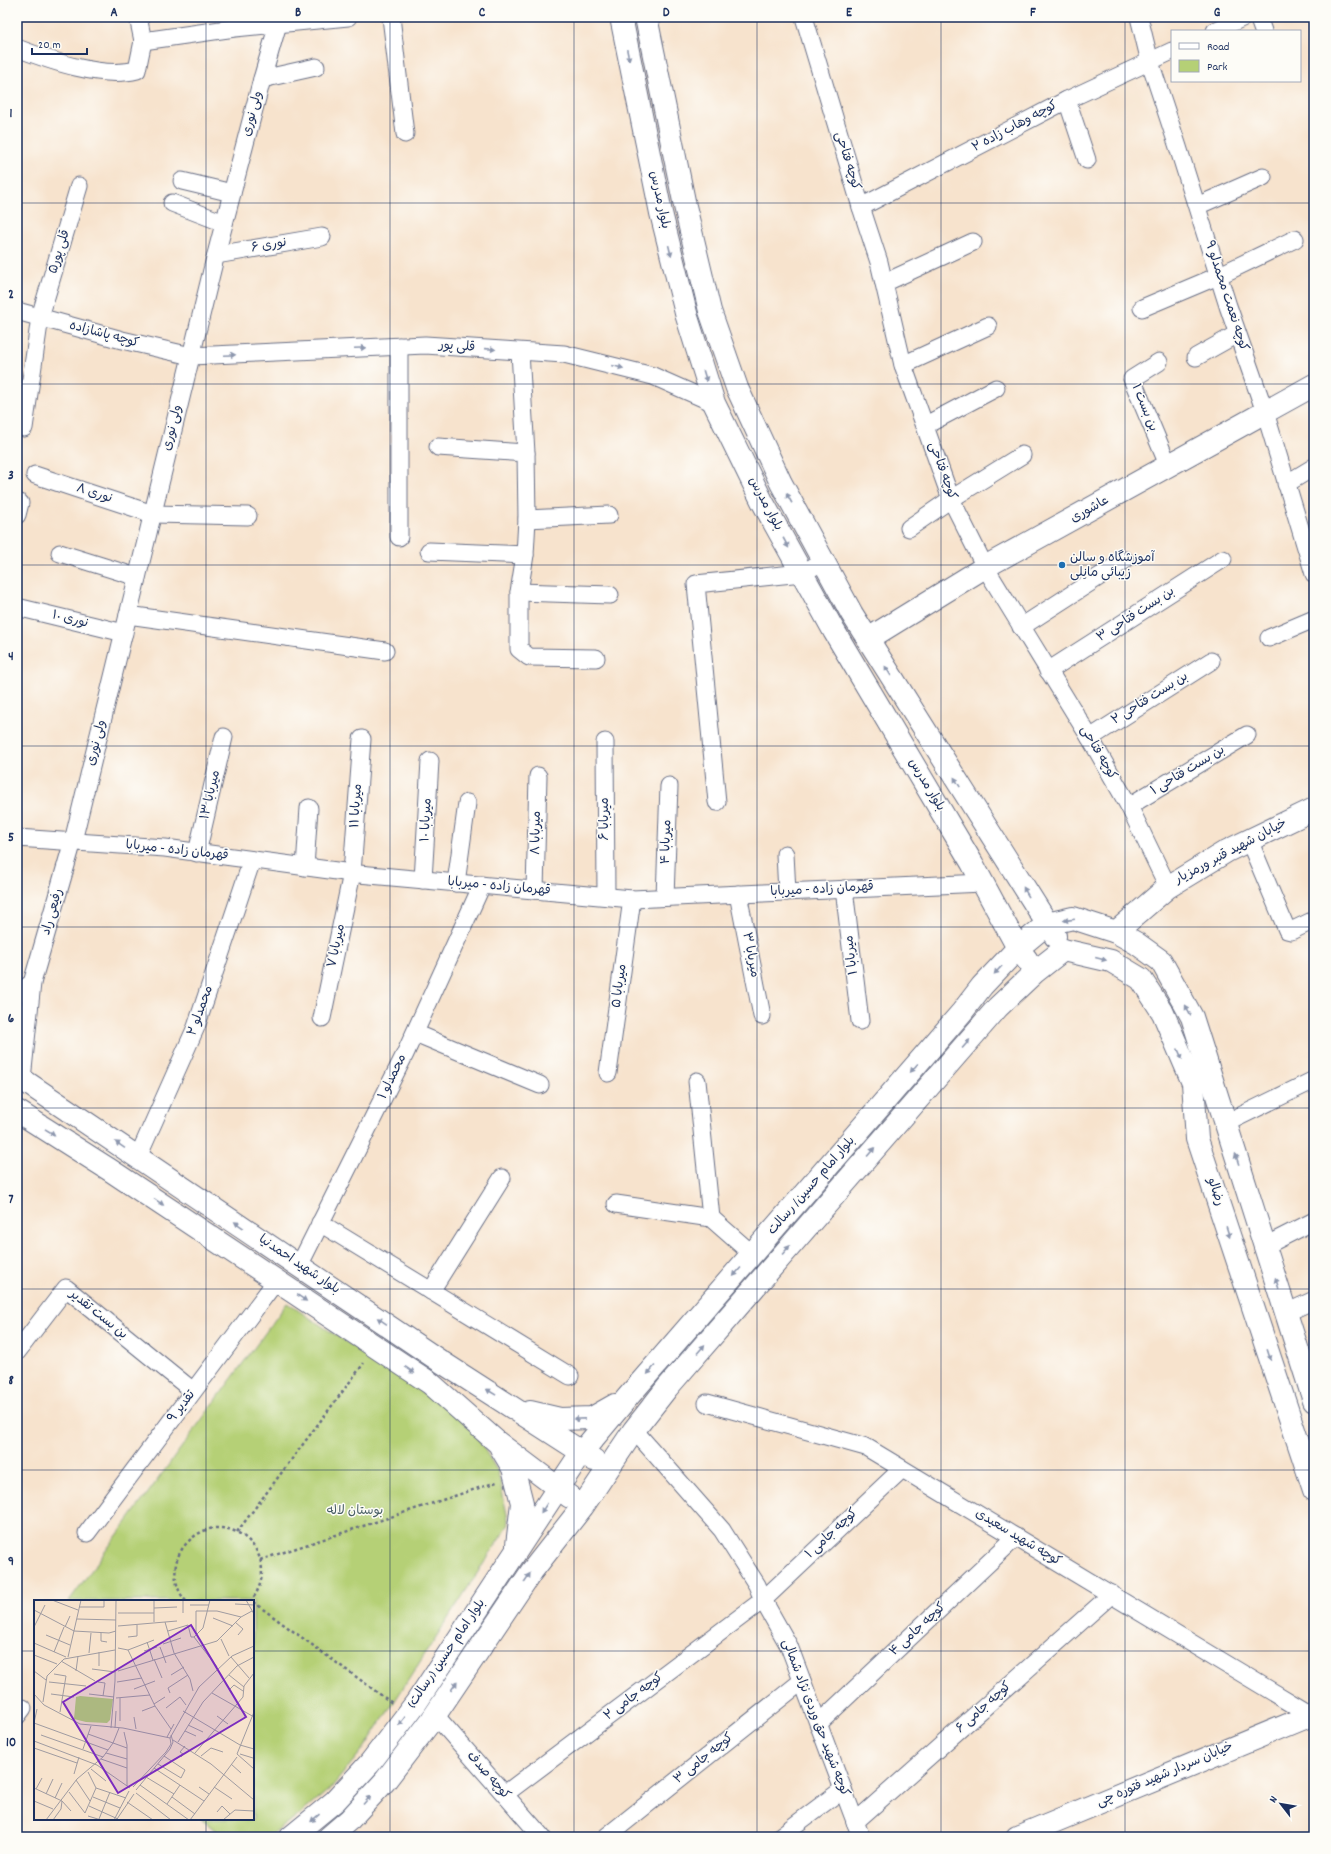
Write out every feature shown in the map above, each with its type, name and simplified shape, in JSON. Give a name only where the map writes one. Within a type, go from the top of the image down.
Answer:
[{"type":"main road","name":"بلوار مدرس","points":[[620,17],[661,213],[687,317],[714,403],[762,501],[834,631],[983,883],[1018,948],[1035,972]]},
{"type":"main road","name":"بلوار مدرس","points":[[646,17],[685,206],[710,311],[737,388],[781,483],[868,639],[1063,950]]},
{"type":"main road","name":"عاشوری","points":[[868,639],[985,567],[1314,385]]},
{"type":"main road","name":"خیابان شهید قنبر ورمزیار","points":[[1116,932],[1168,887],[1227,851],[1314,809]]},
{"type":"main road","points":[[1047,924],[1073,918],[1116,932],[1136,943],[1161,961],[1192,1017],[1314,1401]]},
{"type":"main road","name":"بلوار امام حسین/ رسالت","points":[[581,1453],[962,1012],[982,986],[1018,948],[1047,924]]},
{"type":"main road","name":"بلوار امام حسین/ رسالت","points":[[608,1468],[634,1430],[667,1388],[998,1007],[1035,972],[1063,950]]},
{"type":"main road","name":"رضالو","points":[[1063,950],[1111,961],[1141,979],[1163,1013],[1192,1083],[1198,1139],[1314,1490]]},
{"type":"main road","name":"بلوار شهید احمدنیا","points":[[19,1078],[440,1361],[516,1408],[581,1453],[608,1468]]},
{"type":"main road","name":"بلوار شهید احمدنیا","points":[[17,1111],[110,1170],[430,1383],[497,1442],[583,1506]]},
{"type":"main road","points":[[516,1408],[560,1419],[592,1418],[627,1398]]},
{"type":"main road","points":[[497,1442],[513,1468],[522,1503],[516,1550]]},
{"type":"main road","name":"بلوار امام حسین (رسالت)","points":[[291,1837],[329,1806],[345,1790],[370,1763],[408,1714],[581,1453]]},
{"type":"main road","name":"بلوار امام حسین (رسالت)","points":[[329,1837],[350,1819],[385,1781],[435,1715],[532,1571],[583,1506],[608,1468]]},
{"type":"main road","name":"خیابان سردار شهید فتوره چی","points":[[1017,1837],[1313,1714]]},
{"type":"street","points":[[17,48],[44,59],[96,70],[126,73],[137,70],[143,41],[138,17]]},
{"type":"street","points":[[143,41],[280,20],[348,17]]},
{"type":"street","points":[[391,17],[405,134]]},
{"type":"street","name":"کوچه فتاحی","points":[[804,17],[884,283],[903,365],[926,424],[951,499],[985,567],[1090,738],[1129,806],[1168,887]]},
{"type":"street","name":"کوچه نعمت محمدلو ۹","points":[[1139,17],[1150,62],[1237,334],[1265,412],[1314,574]]},
{"type":"street","points":[[1217,30],[1244,17]]},
{"type":"street","points":[[1258,17],[1263,30]]},
{"type":"street","name":"ولی نوری","points":[[73,841],[224,223],[262,79],[280,20]]},
{"type":"street","name":"کوچه وهاب زاده ۲","points":[[861,207],[1067,100],[1171,52]]},
{"type":"street","points":[[262,79],[316,67]]},
{"type":"street","points":[[1067,100],[1087,160]]},
{"type":"street","points":[[1197,206],[1263,177]]},
{"type":"street","points":[[182,181],[232,193]]},
{"type":"street","name":"قلی پور۵","points":[[24,428],[40,317],[79,186]]},
{"type":"street","points":[[172,203],[224,223]]},
{"type":"street","name":"نوری ۶","points":[[216,255],[322,237]]},
{"type":"street","points":[[1142,308],[1218,276],[1295,240]]},
{"type":"street","points":[[884,283],[973,242]]},
{"type":"street","name":"کوچه پاشازاده","points":[[17,311],[122,340],[191,356]]},
{"type":"street","points":[[903,365],[988,326]]},
{"type":"street","points":[[1196,357],[1237,334]]},
{"type":"street","name":"قلی پور","points":[[191,356],[425,345],[564,354],[653,376],[714,403]]},
{"type":"street","points":[[399,346],[399,537]]},
{"type":"street","points":[[520,352],[526,453],[527,519],[525,555],[519,592],[519,650],[529,656],[596,658]]},
{"type":"street","name":"۱ بن بست","points":[[1159,362],[1132,379],[1168,467]]},
{"type":"street","points":[[926,424],[996,388]]},
{"type":"street","points":[[438,447],[526,453]]},
{"type":"street","points":[[909,528],[951,499],[1022,455]]},
{"type":"street","points":[[1286,484],[1314,467]]},
{"type":"street","name":"نوری ۸","points":[[35,475],[153,514],[248,516]]},
{"type":"street","points":[[527,519],[609,515]]},
{"type":"street","points":[[429,550],[525,555]]},
{"type":"street","points":[[60,553],[137,577]]},
{"type":"street","name":"بن بست فتاحی ۳","points":[[1048,671],[1224,559]]},
{"type":"street","points":[[1021,627],[1125,560]]},
{"type":"street","points":[[717,802],[696,584],[802,573],[824,561]]},
{"type":"street","points":[[519,592],[610,595]]},
{"type":"street","name":"نوری ۱۰","points":[[17,607],[124,632]]},
{"type":"street","points":[[128,615],[385,651]]},
{"type":"street","points":[[1268,638],[1314,619]]},
{"type":"street","name":"بن بست فتاحی ۲","points":[[1090,738],[1211,660]]},
{"type":"street","name":"بن بست فتاحی ۱","points":[[1129,806],[1247,735]]},
{"type":"street","name":"میربابا ۱۳","points":[[197,852],[224,737]]},
{"type":"street","name":"میربابا ۱۱","points":[[352,873],[362,739]]},
{"type":"street","name":"میربابا ۶","points":[[604,742],[606,896]]},
{"type":"street","name":"میربابا ۱۰","points":[[424,880],[430,761]]},
{"type":"street","name":"میربابا ۸","points":[[536,890],[538,776]]},
{"type":"street","name":"میربابا ۴","points":[[665,897],[668,786]]},
{"type":"street","points":[[456,883],[467,803]]},
{"type":"street","points":[[305,867],[309,808]]},
{"type":"street","name":"قهرمان زاده - میربابا","points":[[17,838],[165,848],[352,873],[632,899],[983,883]]},
{"type":"street","points":[[1249,840],[1287,930],[1291,931],[1314,920]]},
{"type":"street","name":"رفیعی راد","points":[[19,1078],[32,983],[73,841]]},
{"type":"street","points":[[786,854],[787,892]]},
{"type":"street","name":"محمدلو ۲","points":[[138,1157],[196,1027],[252,860]]},
{"type":"street","name":"میربابا ۷","points":[[322,1018],[352,873]]},
{"type":"street","name":"محمدلو ۱","points":[[299,1266],[415,1033],[482,885]]},
{"type":"street","name":"میربابا ۱","points":[[844,889],[860,1021]]},
{"type":"street","name":"میربابا ۳","points":[[738,894],[762,1016]]},
{"type":"street","name":"میربابا ۵","points":[[608,1073],[632,899]]},
{"type":"street","points":[[17,993],[32,983]]},
{"type":"street","points":[[415,1033],[540,1086]]},
{"type":"street","points":[[1226,1123],[1314,1080]]},
{"type":"street","points":[[697,1081],[711,1218]]},
{"type":"street","points":[[431,1291],[502,1178]]},
{"type":"street","points":[[616,1204],[711,1218],[752,1254]]},
{"type":"street","points":[[1265,1246],[1314,1221]]},
{"type":"street","points":[[320,1223],[570,1376]]},
{"type":"street","name":"۹ تقدیر","points":[[87,1533],[276,1281]]},
{"type":"street","name":"بن بست تقدیر","points":[[17,1352],[66,1288],[193,1391]]},
{"type":"street","points":[[1286,1313],[1314,1300]]},
{"type":"street","name":"کوچه شهید سعیدی","points":[[707,1403],[866,1447],[1313,1714]]},
{"type":"street","name":"کوچه شهید حق وردی نژاد شمالی","points":[[634,1430],[722,1530],[757,1585],[763,1600],[789,1646],[858,1830]]},
{"type":"street","name":"کوچه جامی ۱","points":[[763,1600],[902,1469]]},
{"type":"street","name":"کوچه جامی ۴","points":[[819,1723],[1016,1537]]},
{"type":"street","name":"کوچه جامی ۶","points":[[858,1830],[1112,1594]]},
{"type":"street","name":"کوچه جامی ۲","points":[[505,1794],[763,1600]]},
{"type":"street","name":"کوچه جامی ۳","points":[[606,1837],[802,1681]]},
{"type":"street","name":"کوچه صدف","points":[[435,1715],[542,1837]]},
{"type":"street","points":[[779,1837],[843,1789]]},
{"type":"path","points":[[237,1532],[376,1347]]},
{"type":"path","points":[[260,1560],[515,1476]]},
{"type":"path","points":[[185,1600],[177,1585],[175,1571],[178,1557],[185,1544],[195,1535],[209,1529],[223,1528],[237,1532],[249,1540],[258,1552],[262,1580],[257,1593],[252,1600]]},
{"type":"path","points":[[254,1603],[408,1714]]},
{"type":"green space","name":"بوستان لاله","points":[[287,1303],[457,1415],[477,1437],[498,1472],[509,1524],[365,1747],[331,1788],[293,1820],[267,1837],[224,1837],[202,1820],[254,1820],[254,1600],[70,1600]]},
{"type":"place","name":"آموزشگاه و سالن زیبائی مانِلی","points":[[1062,565]]}]
